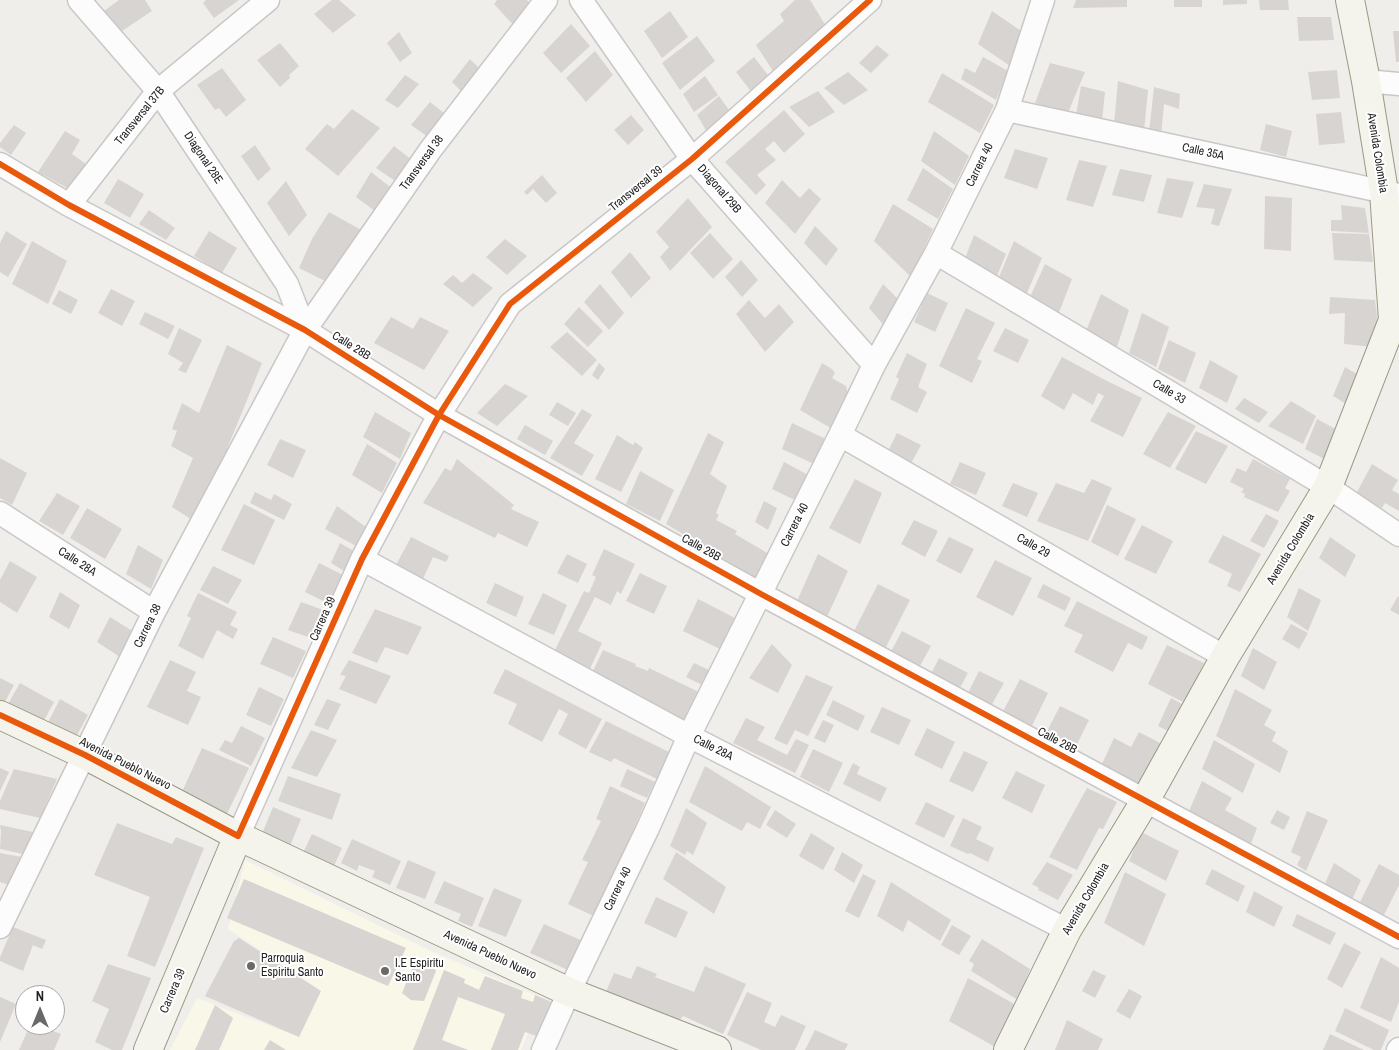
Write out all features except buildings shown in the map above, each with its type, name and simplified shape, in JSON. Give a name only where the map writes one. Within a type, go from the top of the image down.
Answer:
[{"type":"street","name":"Diagonal 28E","points":[[79,0],[158,91],[287,284],[305,330]]},
{"type":"street","name":"Transversal 37B","points":[[69,206],[158,91],[268,0]]},
{"type":"street","name":"Transversal 38","points":[[305,330],[431,149],[546,0]]},
{"type":"street","name":"Diagonal 29B","points":[[581,0],[692,159],[874,365]]},
{"type":"street","name":"Transversal 39","points":[[439,415],[510,304],[692,159],[870,0]]},
{"type":"street","name":"Carrera 40","points":[[543,1050],[648,828],[689,736],[874,365],[936,253],[1007,110],[1043,0]]},
{"type":"street","name":"Avenida Colombia","points":[[1008,1050],[1067,930],[1144,801],[1225,656],[1328,487],[1396,321],[1392,193],[1366,81],[1350,0]]},
{"type":"street","points":[[1366,81],[1399,84]]},
{"type":"street","name":"Calle 35A","points":[[1007,110],[1392,193]]},
{"type":"street","name":"Calle 28B","points":[[0,164],[69,206],[305,330],[439,415],[761,594],[1399,937]]},
{"type":"street","name":"Calle 33","points":[[936,253],[1328,487],[1399,535]]},
{"type":"street","name":"Carrera 38","points":[[0,927],[154,612],[305,330]]},
{"type":"street","name":"Carrera 39","points":[[148,1050],[238,836],[362,559],[439,415]]},
{"type":"street","name":"Calle 29","points":[[840,435],[1225,656]]},
{"type":"street","name":"Calle 28A","points":[[0,513],[154,612]]},
{"type":"street","name":"Calle 28A","points":[[362,559],[689,736],[1067,930]]},
{"type":"street","name":"Avenida Pueblo Nuevo","points":[[0,715],[85,755],[238,836],[569,992],[717,1050]]},
{"type":"shaded area","name":"I.E Espiritu Santo","points":[[245,860],[431,951],[542,998],[521,1050],[170,1050],[197,998],[299,1037],[321,991],[228,929]]},
{"type":"cycle path","points":[[0,715],[85,755],[238,836],[362,559],[439,415],[510,304],[692,159],[870,0]]},
{"type":"cycle path","points":[[0,164],[69,205],[305,330],[439,415],[761,594],[1399,937]]},
{"type":"place","name":"Parroquia Espiritu Santo","points":[[251,966]]},
{"type":"place","name":"I.E Espiritu Santo","points":[[385,971]]}]
